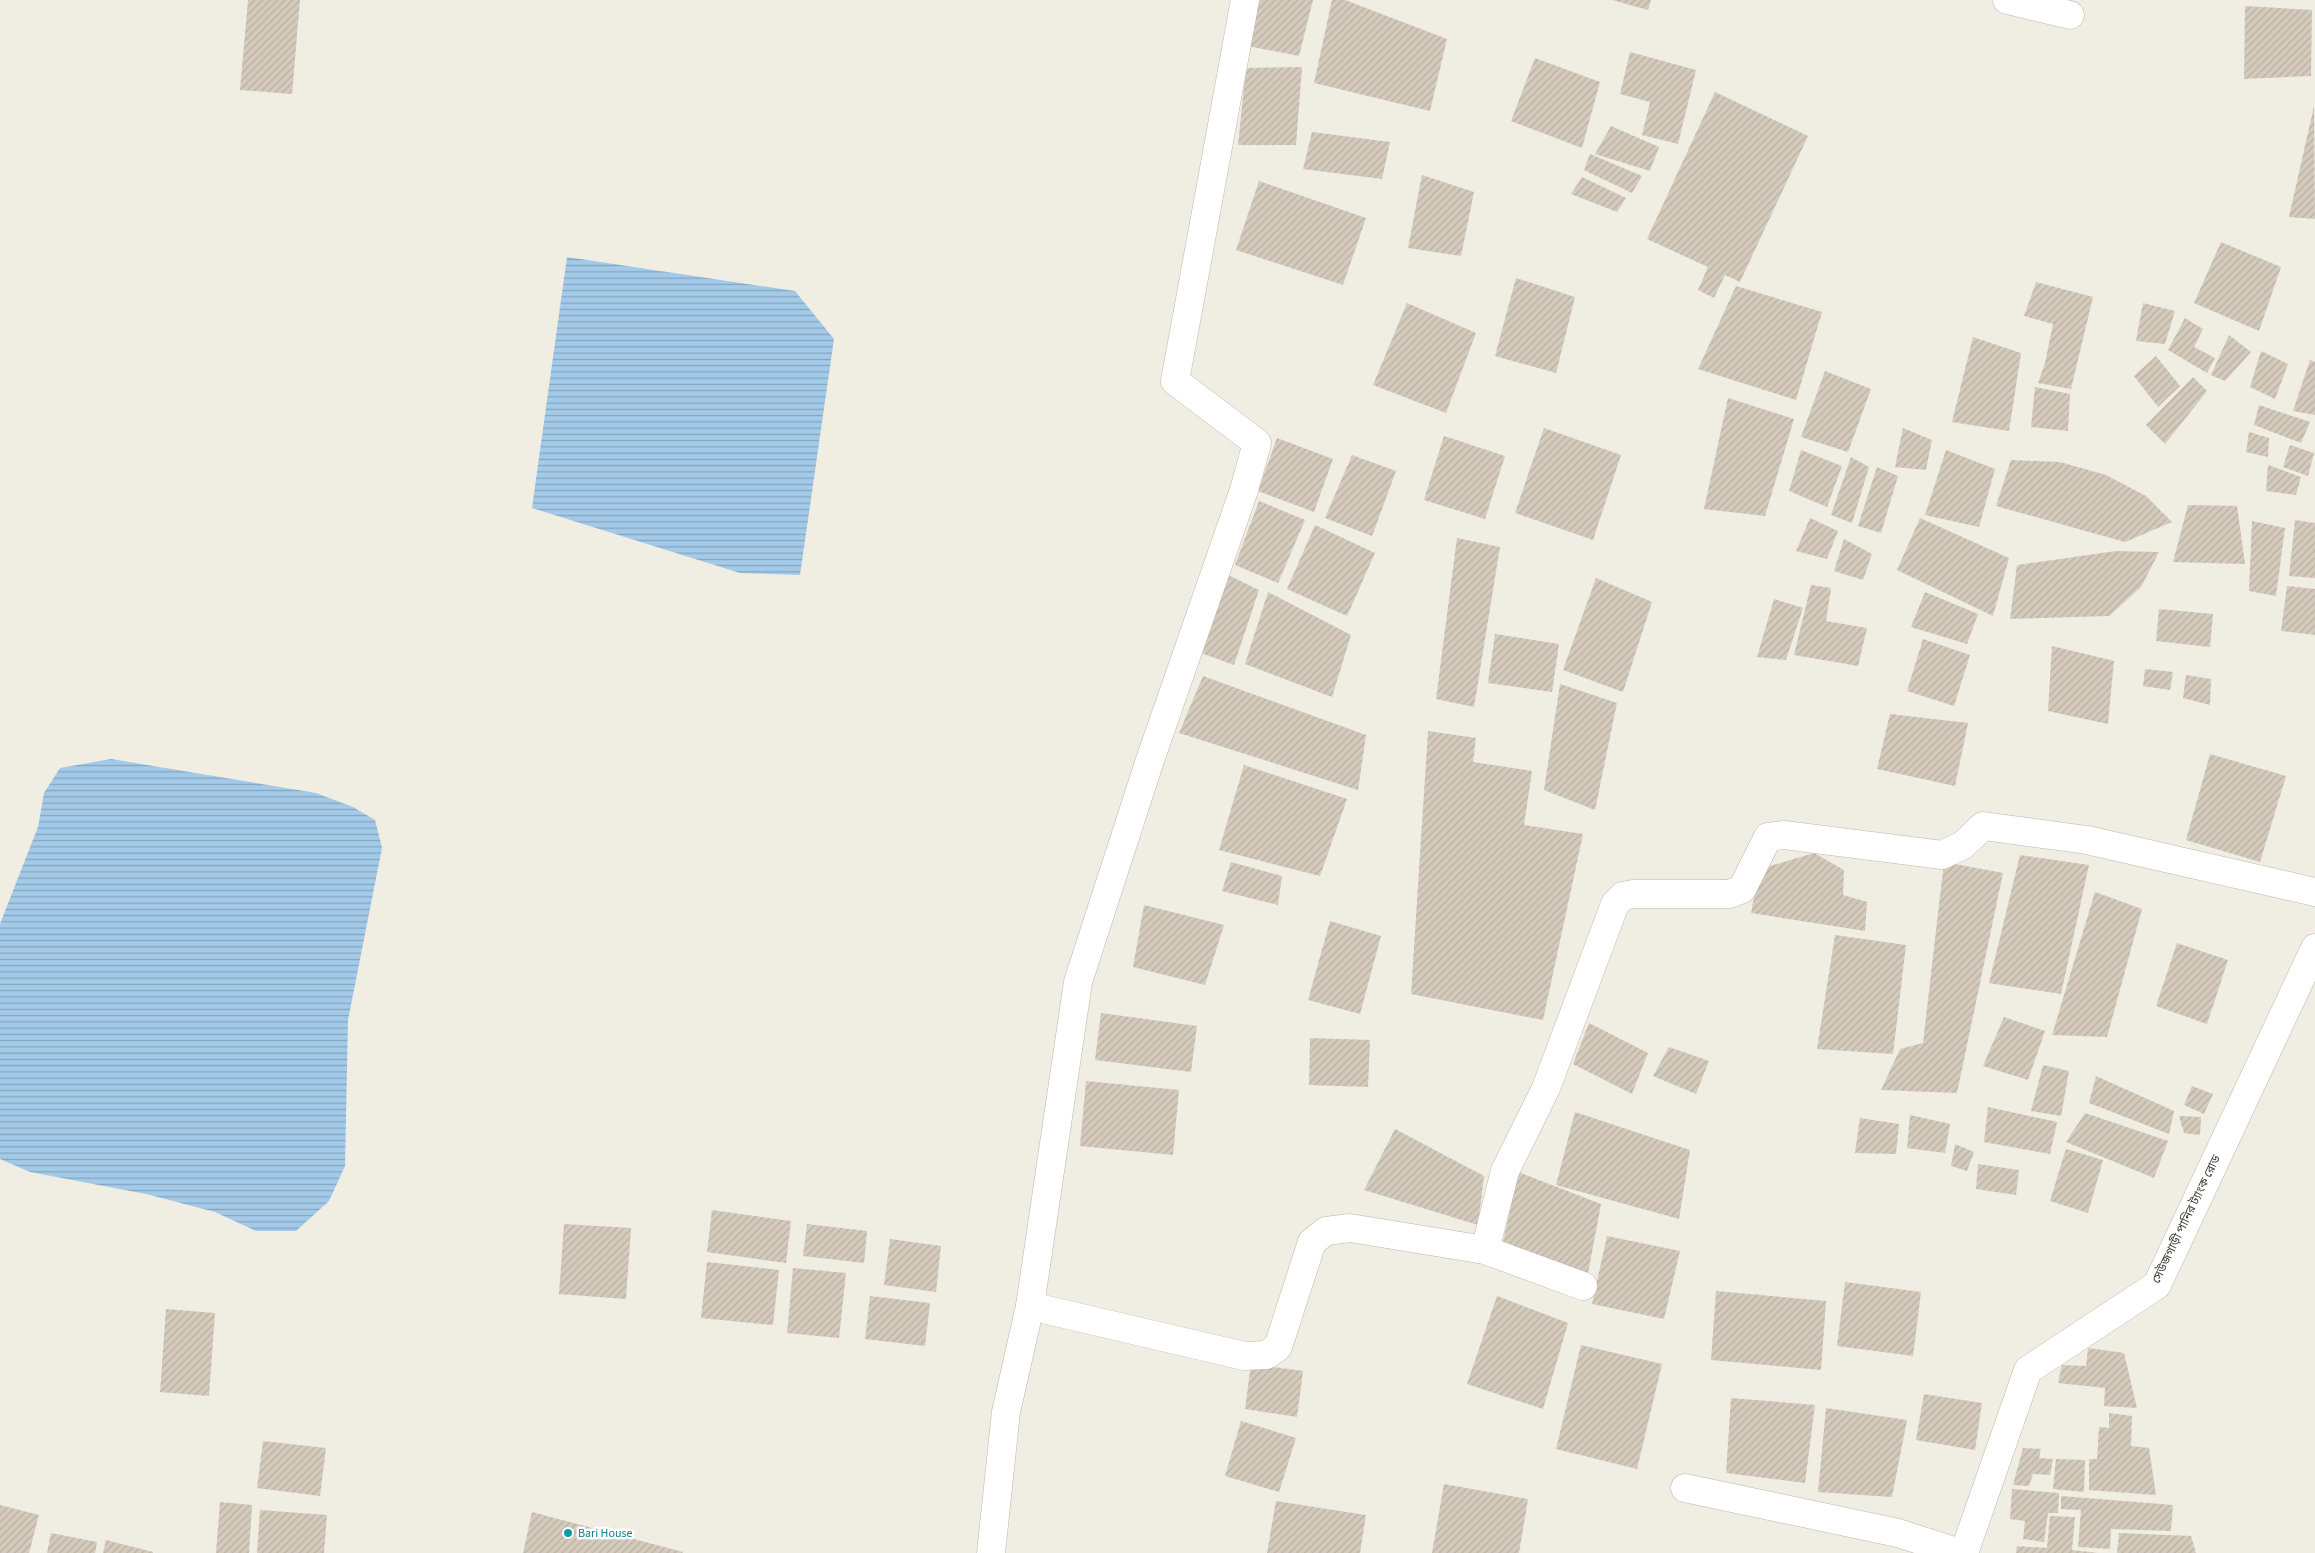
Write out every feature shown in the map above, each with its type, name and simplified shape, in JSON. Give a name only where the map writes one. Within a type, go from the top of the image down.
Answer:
[{"type":"street","points":[[991,1553],[1006,1412],[1030,1306],[1078,982],[1150,760],[1244,490],[1257,443],[1175,381],[1244,0]]},
{"type":"street","points":[[2007,0],[2070,15]]},
{"type":"street","points":[[1485,1250],[1505,1171],[1546,1088],[1616,904],[1623,896],[1633,894],[1730,894],[1742,889],[1768,837],[1784,835],[1942,854],[1963,845],[1983,826],[2087,840],[2315,892]]},
{"type":"street","name":"সেউজগাড়ী পানির ট্যাংক রোড","points":[[1964,1553],[2028,1370],[2156,1285],[2315,948]]},
{"type":"street","points":[[1030,1306],[1244,1356],[1266,1355],[1278,1347],[1312,1242],[1326,1231],[1350,1228],[1485,1250],[1583,1286]]},
{"type":"street","points":[[1685,1488],[1898,1533],[1960,1553]]},
{"type":"water","points":[[567,257],[795,291],[834,339],[800,575],[740,573],[532,508]]},
{"type":"water","points":[[111,759],[316,793],[353,807],[375,820],[382,848],[348,1020],[345,1166],[329,1201],[296,1231],[256,1231],[215,1212],[146,1194],[30,1172],[0,1159],[0,924],[38,827],[44,793],[60,768]]},
{"type":"building","points":[[248,0],[300,0],[292,94],[240,90]]},
{"type":"building","points":[[1260,0],[1313,0],[1299,56],[1248,46]]},
{"type":"building","points":[[1332,0],[1345,0],[1447,39],[1430,111],[1314,83]]},
{"type":"building","points":[[1612,0],[1651,0],[1648,10]]},
{"type":"building","points":[[2245,6],[2312,10],[2311,76],[2244,79]]},
{"type":"building","points":[[1630,52],[1696,70],[1678,144],[1642,135],[1650,102],[1620,94]]},
{"type":"building","points":[[1535,58],[1600,82],[1582,148],[1511,121]]},
{"type":"building","points":[[1302,67],[1296,145],[1238,145],[1246,68]]},
{"type":"building","points":[[1715,92],[1808,136],[1740,282],[1725,275],[1714,298],[1698,290],[1708,267],[1647,239]]},
{"type":"building","points":[[2314,106],[2315,219],[2289,217]]},
{"type":"building","points":[[1611,126],[1659,147],[1650,171],[1595,154]]},
{"type":"building","points":[[1312,132],[1390,142],[1382,179],[1303,169]]},
{"type":"building","points":[[1590,154],[1642,176],[1632,193],[1584,170]]},
{"type":"building","points":[[1422,175],[1474,192],[1461,256],[1408,248]]},
{"type":"building","points":[[1582,177],[1626,198],[1617,212],[1571,194]]},
{"type":"building","points":[[1259,181],[1366,218],[1343,285],[1236,250]]},
{"type":"building","points":[[2221,242],[2281,267],[2259,331],[2194,303]]},
{"type":"building","points":[[1516,278],[1575,297],[1556,373],[1495,356]]},
{"type":"building","points":[[2036,282],[2093,297],[2071,389],[2038,383],[2045,363],[2053,324],[2024,316]]},
{"type":"building","points":[[1736,286],[1822,312],[1796,400],[1698,369]]},
{"type":"building","points":[[1407,303],[1476,333],[1446,413],[1373,385]]},
{"type":"building","points":[[2143,303],[2175,311],[2165,344],[2136,341]]},
{"type":"building","points":[[2185,318],[2203,329],[2194,347],[2215,358],[2207,373],[2168,350]]},
{"type":"building","points":[[2229,335],[2251,352],[2225,381],[2211,375]]},
{"type":"building","points":[[1973,337],[2021,353],[2009,431],[1952,422]]},
{"type":"building","points":[[2261,351],[2288,364],[2275,399],[2250,387]]},
{"type":"building","points":[[2156,356],[2180,386],[2158,407],[2134,376]]},
{"type":"building","points":[[2310,360],[2315,362],[2315,415],[2293,411]]},
{"type":"building","points":[[1825,371],[1871,389],[1848,452],[1801,437]]},
{"type":"building","points":[[2193,377],[2207,391],[2165,444],[2146,425]]},
{"type":"building","points":[[2035,387],[2070,394],[2068,431],[2031,427]]},
{"type":"building","points":[[1728,398],[1794,419],[1765,516],[1704,509]]},
{"type":"building","points":[[2259,405],[2310,422],[2301,443],[2254,425]]},
{"type":"building","points":[[1544,428],[1621,455],[1593,540],[1515,513]]},
{"type":"building","points":[[1903,428],[1932,440],[1926,470],[1895,467]]},
{"type":"building","points":[[2249,432],[2269,438],[2268,457],[2246,452]]},
{"type":"building","points":[[1444,436],[1505,456],[1485,519],[1424,500]]},
{"type":"building","points":[[1277,438],[1333,459],[1314,512],[1258,491]]},
{"type":"building","points":[[2290,445],[2314,453],[2308,476],[2283,467]]},
{"type":"building","points":[[1801,450],[1842,466],[1827,507],[1789,491]]},
{"type":"building","points":[[1946,450],[1995,469],[1979,527],[1925,515]]},
{"type":"building","points":[[1352,455],[1396,471],[1372,536],[1325,518]]},
{"type":"building","points":[[1851,457],[1869,467],[1852,523],[1831,515]]},
{"type":"building","points":[[2011,460],[2060,462],[2106,475],[2146,496],[2172,522],[2125,542],[1996,506]]},
{"type":"building","points":[[2268,465],[2301,477],[2296,495],[2266,491]]},
{"type":"building","points":[[1877,467],[1898,476],[1881,533],[1858,526]]},
{"type":"building","points":[[1259,501],[1305,520],[1278,583],[1235,565]]},
{"type":"building","points":[[2188,505],[2237,506],[2245,564],[2173,562]]},
{"type":"building","points":[[1810,518],[1838,531],[1827,559],[1796,551]]},
{"type":"building","points":[[1920,518],[2009,558],[1993,616],[1897,570]]},
{"type":"building","points":[[2295,520],[2315,523],[2315,578],[2289,576]]},
{"type":"building","points":[[2252,521],[2285,528],[2276,596],[2249,591]]},
{"type":"building","points":[[1315,525],[1375,553],[1347,616],[1287,589]]},
{"type":"building","points":[[1457,538],[1500,547],[1474,707],[1436,699]]},
{"type":"building","points":[[1844,539],[1872,554],[1863,580],[1834,571]]},
{"type":"building","points":[[2116,551],[2159,552],[2141,587],[2109,616],[2010,619],[2017,565]]},
{"type":"building","points":[[1226,574],[1259,590],[1234,665],[1201,653]]},
{"type":"building","points":[[1596,578],[1652,602],[1623,692],[1563,670]]},
{"type":"building","points":[[1811,585],[1831,588],[1826,621],[1867,628],[1858,666],[1794,655]]},
{"type":"building","points":[[2287,586],[2315,589],[2315,635],[2281,631]]},
{"type":"building","points":[[1268,592],[1351,635],[1332,697],[1245,664]]},
{"type":"building","points":[[1925,592],[1978,614],[1967,644],[1911,627]]},
{"type":"building","points":[[1774,599],[1803,608],[1786,660],[1757,657]]},
{"type":"building","points":[[2159,609],[2213,614],[2210,647],[2156,641]]},
{"type":"building","points":[[1495,634],[1559,644],[1552,692],[1488,683]]},
{"type":"building","points":[[1923,639],[1970,655],[1954,706],[1907,691]]},
{"type":"building","points":[[2052,646],[2114,661],[2108,724],[2048,711]]},
{"type":"building","points":[[2145,669],[2173,672],[2170,690],[2143,686]]},
{"type":"building","points":[[2186,675],[2211,679],[2210,705],[2183,698]]},
{"type":"building","points":[[1203,676],[1366,735],[1358,790],[1179,733]]},
{"type":"building","points":[[1560,684],[1617,703],[1595,810],[1544,790]]},
{"type":"building","points":[[1890,714],[1968,723],[1955,786],[1877,769]]},
{"type":"building","points":[[1428,731],[1476,738],[1473,762],[1532,771],[1524,825],[1583,834],[1543,1020],[1411,994]]},
{"type":"building","points":[[2210,754],[2286,776],[2260,862],[2186,840]]},
{"type":"building","points":[[1244,765],[1347,799],[1320,876],[1219,850]]},
{"type":"building","points":[[1814,853],[1844,870],[1843,895],[1867,902],[1865,931],[1751,913],[1760,869]]},
{"type":"building","points":[[2020,855],[2089,865],[2061,994],[1989,983]]},
{"type":"building","points":[[1231,862],[1282,876],[1278,905],[1222,891]]},
{"type":"building","points":[[1944,862],[2003,873],[1957,1093],[1881,1090],[1900,1049],[1923,1043]]},
{"type":"building","points":[[2095,892],[2142,909],[2107,1037],[2052,1035]]},
{"type":"building","points":[[1144,905],[1224,925],[1205,985],[1133,967]]},
{"type":"building","points":[[1330,921],[1381,936],[1360,1014],[1308,1000]]},
{"type":"building","points":[[1835,935],[1906,945],[1893,1054],[1817,1049]]},
{"type":"building","points":[[2177,943],[2228,960],[2207,1024],[2156,1006]]},
{"type":"building","points":[[1101,1013],[1197,1026],[1191,1072],[1095,1060]]},
{"type":"building","points":[[2004,1017],[2045,1031],[2028,1080],[1983,1066]]},
{"type":"building","points":[[1589,1023],[1648,1053],[1632,1094],[1573,1064]]},
{"type":"building","points":[[1310,1038],[1370,1040],[1368,1087],[1309,1085]]},
{"type":"building","points":[[1669,1047],[1709,1061],[1696,1094],[1653,1076]]},
{"type":"building","points":[[2043,1065],[2069,1071],[2061,1116],[2031,1111]]},
{"type":"building","points":[[2096,1076],[2174,1111],[2169,1134],[2089,1103]]},
{"type":"building","points":[[1086,1081],[1179,1090],[1173,1155],[1080,1146]]},
{"type":"building","points":[[2192,1086],[2213,1094],[2204,1114],[2184,1105]]},
{"type":"building","points":[[1988,1107],[2057,1122],[2050,1154],[1984,1142]]},
{"type":"building","points":[[1575,1112],[1690,1150],[1679,1219],[1556,1185]]},
{"type":"building","points":[[2085,1113],[2168,1141],[2154,1178],[2066,1142]]},
{"type":"building","points":[[1910,1115],[1950,1124],[1945,1153],[1907,1148]]},
{"type":"building","points":[[2179,1116],[2201,1117],[2200,1135],[2184,1133]]},
{"type":"building","points":[[1860,1118],[1899,1124],[1896,1154],[1855,1153]]},
{"type":"building","points":[[1395,1129],[1484,1176],[1478,1225],[1364,1190]]},
{"type":"building","points":[[1955,1144],[1974,1152],[1967,1171],[1951,1166]]},
{"type":"building","points":[[2066,1149],[2103,1160],[2088,1213],[2050,1201]]},
{"type":"building","points":[[1978,1164],[2019,1170],[2016,1195],[1976,1189]]},
{"type":"building","points":[[1518,1172],[1601,1204],[1588,1273],[1502,1247]]},
{"type":"building","points":[[712,1210],[791,1221],[786,1263],[707,1252]]},
{"type":"building","points":[[564,1224],[631,1228],[626,1299],[559,1294]]},
{"type":"building","points":[[807,1224],[867,1231],[864,1263],[803,1256]]},
{"type":"building","points":[[1607,1236],[1680,1251],[1664,1319],[1592,1304]]},
{"type":"building","points":[[890,1239],[941,1246],[936,1292],[884,1285]]},
{"type":"building","points":[[707,1262],[779,1270],[773,1325],[701,1318]]},
{"type":"building","points":[[793,1268],[846,1273],[839,1338],[787,1333]]},
{"type":"building","points":[[1845,1282],[1921,1292],[1913,1356],[1837,1346]]},
{"type":"building","points":[[1716,1291],[1826,1301],[1821,1370],[1711,1360]]},
{"type":"building","points":[[870,1296],[930,1303],[925,1346],[865,1339]]},
{"type":"building","points":[[1497,1296],[1568,1323],[1543,1409],[1467,1384]]},
{"type":"building","points":[[166,1309],[215,1313],[209,1396],[160,1392]]},
{"type":"building","points":[[1581,1345],[1662,1364],[1637,1469],[1556,1449]]},
{"type":"building","points":[[2088,1348],[2124,1353],[2137,1408],[2104,1406],[2105,1388],[2058,1383],[2062,1365],[2086,1366]]},
{"type":"building","points":[[1251,1364],[1303,1371],[1297,1417],[1245,1409]]},
{"type":"building","points":[[1924,1394],[1982,1403],[1975,1450],[1916,1440]]},
{"type":"building","points":[[1731,1398],[1815,1405],[1805,1483],[1726,1473]]},
{"type":"building","points":[[1826,1408],[1907,1420],[1892,1497],[1818,1492]]},
{"type":"building","points":[[2109,1413],[2132,1416],[2131,1446],[2149,1448],[2156,1495],[2089,1490],[2089,1459],[2097,1459],[2099,1427],[2109,1428]]},
{"type":"building","points":[[1241,1421],[1296,1438],[1279,1492],[1225,1476]]},
{"type":"building","points":[[263,1441],[326,1448],[320,1496],[257,1488]]},
{"type":"building","points":[[2023,1448],[2041,1449],[2039,1458],[2053,1459],[2050,1475],[2033,1474],[2029,1486],[2013,1485]]},
{"type":"building","points":[[2056,1459],[2085,1460],[2084,1492],[2053,1489]]},
{"type":"building","points":[[1444,1484],[1528,1499],[1519,1553],[1432,1553]]},
{"type":"building","points":[[2012,1489],[2059,1493],[2058,1513],[2048,1513],[2044,1542],[2023,1539],[2025,1521],[2010,1519]]},
{"type":"building","points":[[2061,1496],[2173,1505],[2171,1531],[2111,1529],[2110,1549],[2078,1547],[2081,1510],[2061,1509]]},
{"type":"building","points":[[1276,1501],[1366,1515],[1360,1553],[1267,1553]]},
{"type":"building","points":[[220,1502],[252,1505],[249,1553],[216,1553]]},
{"type":"building","points":[[0,1505],[39,1515],[29,1553],[0,1553]]},
{"type":"building","points":[[260,1510],[327,1515],[324,1553],[257,1553]]},
{"type":"building","name":"Bari House","points":[[532,1512],[683,1552],[523,1553]]},
{"type":"building","points":[[2050,1516],[2075,1517],[2072,1550],[2098,1553],[2016,1553],[2017,1546],[2047,1548]]},
{"type":"building","points":[[51,1533],[97,1542],[95,1553],[47,1553]]},
{"type":"building","points":[[2119,1533],[2191,1536],[2196,1553],[2117,1553]]},
{"type":"building","points":[[106,1540],[153,1552],[153,1553],[103,1553]]},
{"type":"place","name":"Bari House","points":[[568,1533]]}]
